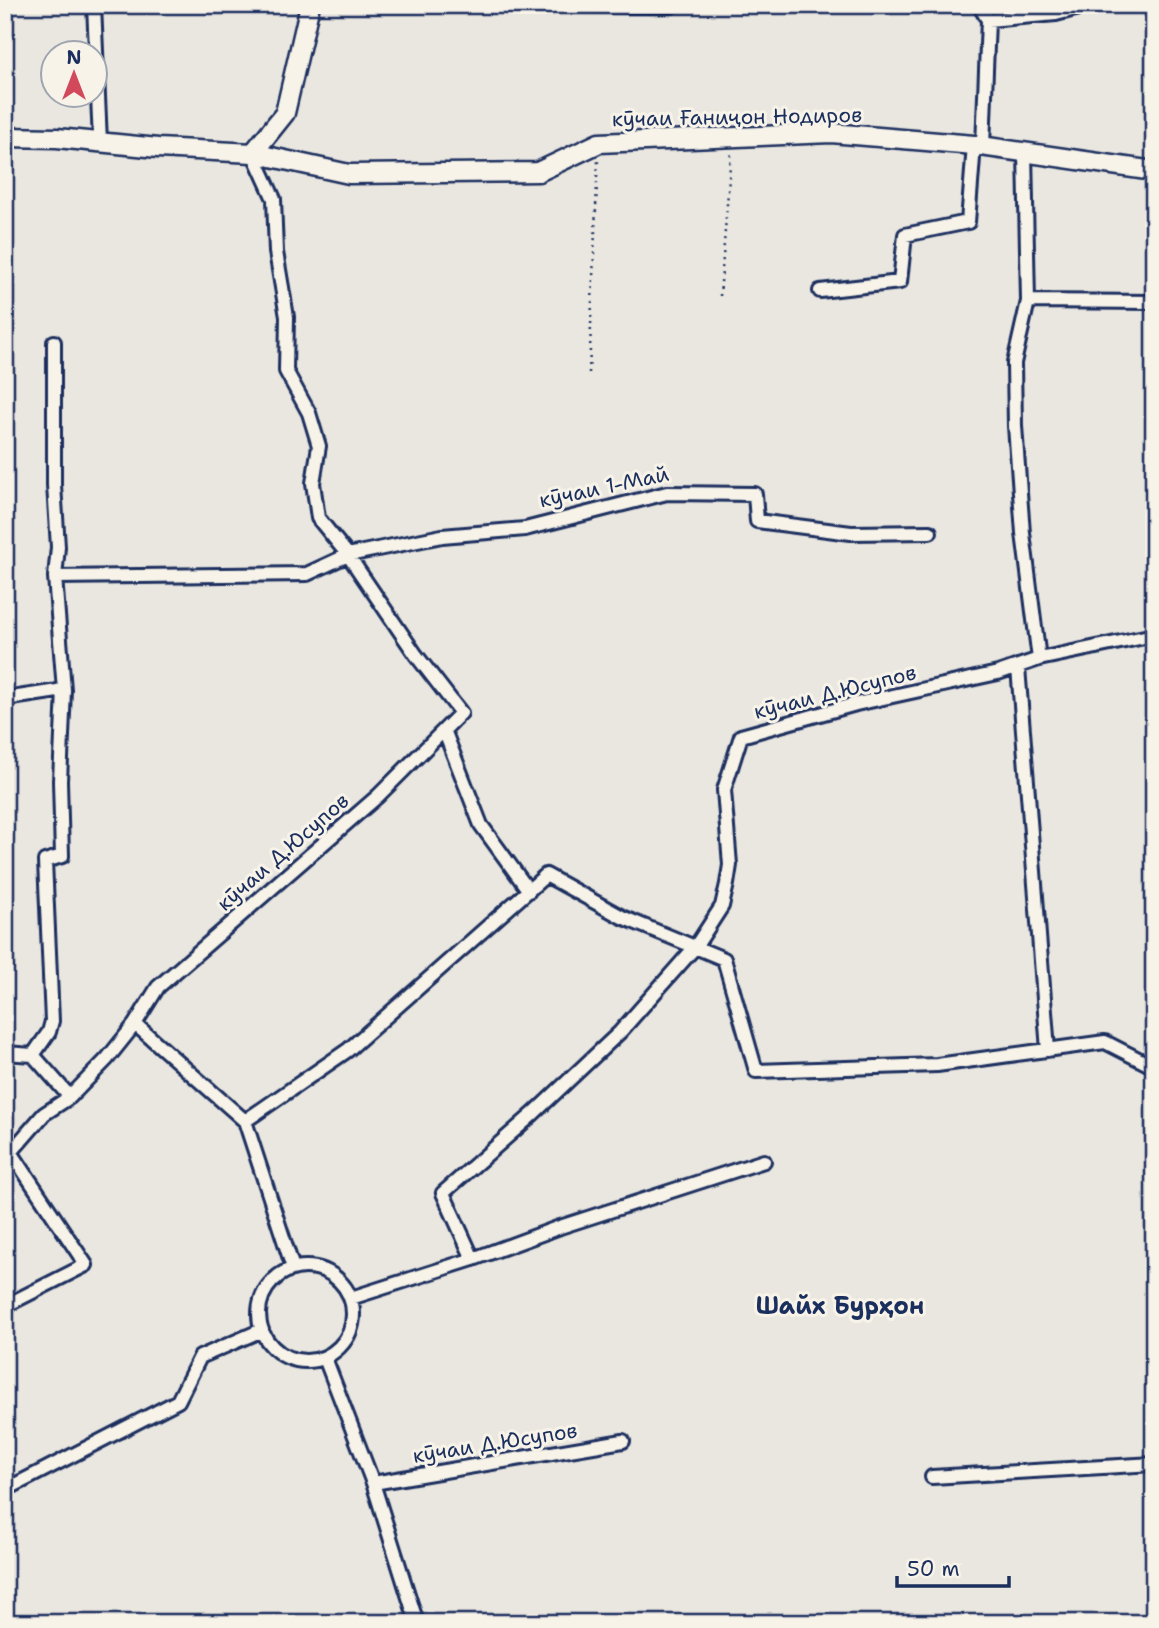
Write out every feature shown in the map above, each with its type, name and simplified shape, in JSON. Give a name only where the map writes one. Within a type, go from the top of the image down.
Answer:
[{"type":"street","points":[[94,5],[100,142]]},
{"type":"street","points":[[310,5],[285,113],[253,153],[274,199],[276,252],[287,317],[286,371],[309,414],[319,446],[313,483],[318,518],[348,555]]},
{"type":"street","points":[[580,5],[671,5]]},
{"type":"street","points":[[820,291],[900,282],[905,235],[968,222],[979,146],[988,20],[979,5]]},
{"type":"street","points":[[988,20],[1028,11],[1056,14],[1091,5]]},
{"type":"street","name":"кӯчаи Ғаниҷон Нодиров","points":[[5,137],[57,138],[158,148],[253,153],[349,174],[538,172],[599,143],[831,133],[979,146],[1154,171]]},
{"type":"street","points":[[1025,152],[1027,301],[1014,363],[1015,426],[1023,533],[1039,659]]},
{"type":"street","points":[[1027,301],[1154,302]]},
{"type":"street","points":[[33,1055],[49,1032],[52,1021],[45,861],[62,856],[60,780],[64,690],[55,577],[58,547],[54,485],[54,342]]},
{"type":"street","name":"кӯчаи 1-Май","points":[[55,577],[307,574],[348,555],[442,536],[525,528],[667,493],[755,494],[757,521],[851,533],[930,532]]},
{"type":"street","name":"кӯчаи Д.Юсупов","points":[[8,1155],[44,1114],[69,1097],[107,1059],[135,1024],[158,987],[377,796],[461,713],[416,655],[348,555]]},
{"type":"street","name":"кӯчаи Д.Юсупов","points":[[472,1259],[443,1193],[533,1114],[620,1032],[696,946],[722,906],[730,865],[724,790],[741,736],[856,704],[1018,667],[1039,659],[1154,635]]},
{"type":"street","points":[[1018,667],[1048,1050]]},
{"type":"street","points":[[5,699],[64,690]]},
{"type":"street","points":[[444,730],[481,825],[529,891]]},
{"type":"street","points":[[245,1121],[348,1050],[546,875],[622,916],[724,959],[756,1071],[937,1065],[1105,1042],[1154,1067]]},
{"type":"street","points":[[135,1024],[245,1121],[293,1268]]},
{"type":"street","points":[[5,1054],[33,1055],[69,1097]]},
{"type":"street","points":[[5,1306],[86,1265],[8,1155]]},
{"type":"street","points":[[351,1298],[764,1161]]},
{"type":"street","points":[[311,1267],[328,1272],[342,1283],[351,1298],[354,1316],[350,1333],[340,1348],[325,1358],[306,1361],[287,1358],[271,1346],[261,1330],[259,1311],[264,1292],[276,1277],[293,1268],[311,1267]]},
{"type":"street","points":[[5,1490],[178,1401],[200,1357],[261,1330]]},
{"type":"street","points":[[325,1358],[373,1483],[416,1623]]},
{"type":"street","name":"кӯчаи Д.Юсупов","points":[[373,1483],[623,1441]]},
{"type":"street","points":[[932,1477],[1154,1464]]},
{"type":"path","points":[[720,296],[732,139]]},
{"type":"path","points":[[589,373],[599,143]]},
{"type":"district","name":"Шайх Бурҳон","points":[[840,1306]]}]
